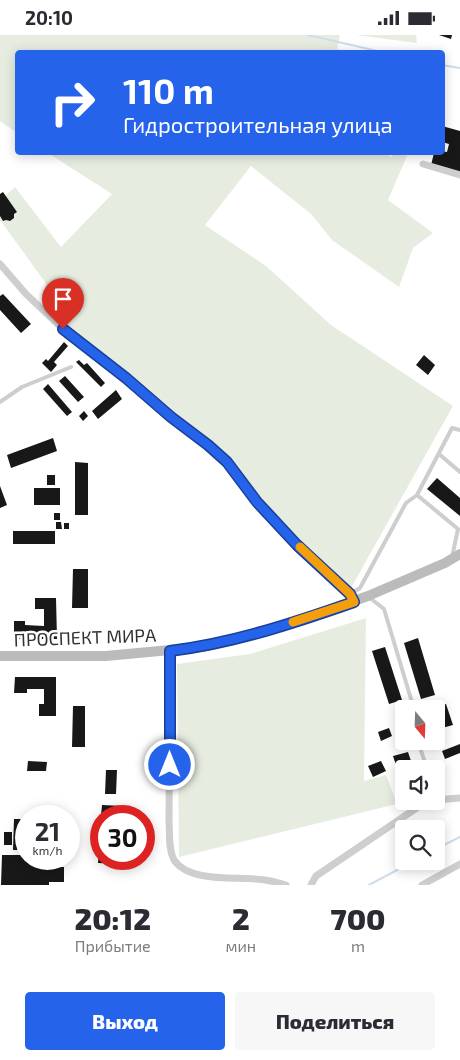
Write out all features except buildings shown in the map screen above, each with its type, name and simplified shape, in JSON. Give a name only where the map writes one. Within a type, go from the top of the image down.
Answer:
[{"type":"street","points":[[424,164],[460,175]]},
{"type":"street","points":[[0,264],[26,294],[63,329],[126,378],[227,462],[257,502],[297,545],[352,598]]},
{"type":"street","name":"ПРОСПЕКТ МИРА","points":[[0,656],[106,656],[202,647],[294,622],[352,598],[368,597],[456,557]]},
{"type":"street","points":[[170,651],[169,822],[170,849],[174,860],[189,872],[204,876],[258,879],[286,885]]},
{"type":"street","points":[[445,799],[460,798]]},
{"type":"street","points":[[311,885],[316,877],[414,810]]},
{"type":"street","points":[[422,885],[460,864]]},
{"type":"lane","points":[[0,402],[22,387],[71,367]]},
{"type":"lane","points":[[352,598],[360,588],[406,503],[417,495],[452,428],[460,430]]},
{"type":"lane","points":[[439,454],[460,472]]},
{"type":"lane","points":[[417,495],[458,529],[456,557]]},
{"type":"lane","points":[[368,597],[384,609],[411,700]]},
{"type":"shaded area","points":[[0,35],[340,35],[337,49],[341,50],[15,50],[15,132],[0,121]]},
{"type":"shaded area","points":[[356,35],[416,35],[417,43]]},
{"type":"shaded area","points":[[51,155],[407,156],[388,200],[433,233],[413,248],[399,287],[332,240],[311,214],[251,166],[205,225],[266,266],[331,325],[453,406],[351,588],[283,524],[216,448],[65,328],[45,282],[0,220],[0,200],[15,187],[61,247],[112,194]]},
{"type":"shaded area","points":[[366,618],[364,781],[386,775],[395,799],[395,804],[179,857],[177,664],[250,654]]},
{"type":"waterway","points":[[308,35],[373,50]]},
{"type":"waterway","points":[[445,66],[460,68]]},
{"type":"waterway","points":[[445,844],[460,837]]},
{"type":"waterway","points":[[369,885],[397,870]]},
{"type":"slow traffic","points":[[293,622],[354,602],[350,594],[300,547]]},
{"type":"route","points":[[63,329],[126,378],[227,462],[257,502],[297,545],[350,594],[354,602],[233,640],[202,647],[170,651],[170,765]]}]
